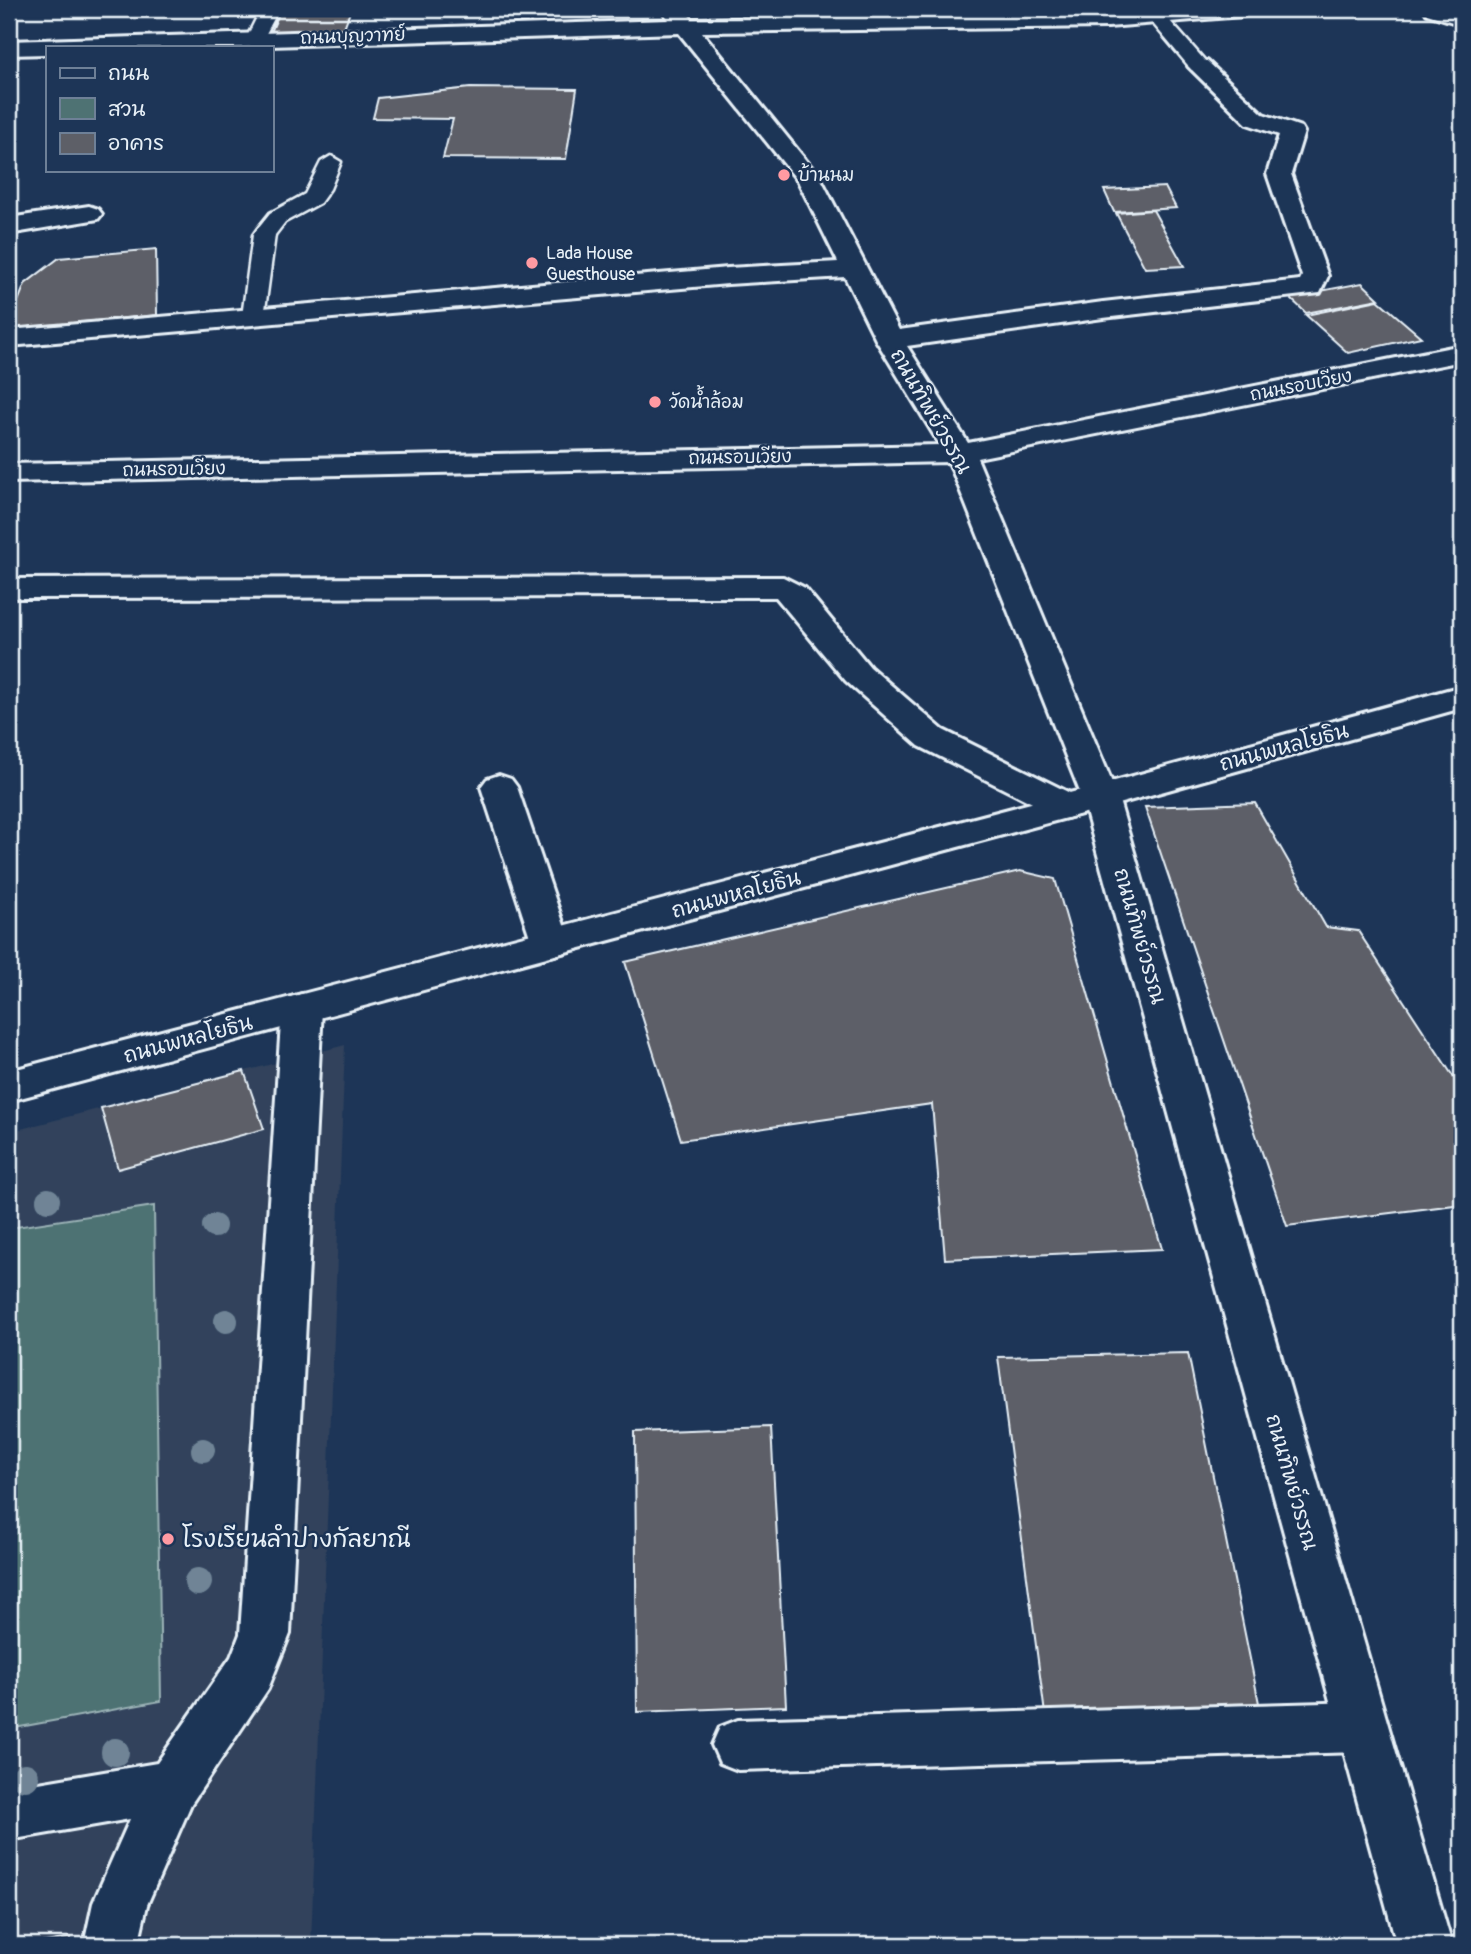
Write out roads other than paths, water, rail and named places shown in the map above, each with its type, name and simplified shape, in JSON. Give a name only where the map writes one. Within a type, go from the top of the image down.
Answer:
[{"type":"street","name":"ถนนบุญวาทย์","points":[[64,46],[678,17],[1094,20],[1242,9]]},
{"type":"street","points":[[1435,9],[1462,18]]},
{"type":"street","name":"ถนนทิพย์วรรณ","points":[[678,17],[809,179],[890,340],[960,453],[1083,802],[1425,1945]]},
{"type":"street","name":"ถนนบุญวาทย์","points":[[9,48],[46,47]]},
{"type":"street","points":[[890,340],[1103,310],[1311,287],[1315,276],[1279,174],[1292,132],[1255,119],[1199,66]]},
{"type":"street","points":[[9,226],[89,214]]},
{"type":"street","points":[[9,338],[714,278],[853,269]]},
{"type":"street","name":"ถนนรอบเวียง","points":[[9,473],[960,453],[1462,353]]},
{"type":"street","points":[[9,589],[783,587],[794,595],[858,674],[931,738],[1083,802]]},
{"type":"street","name":"ถนนพหลโยธิน","points":[[9,1086],[1083,802],[1462,698]]},
{"type":"street","points":[[499,787],[551,943]]},
{"type":"street","points":[[111,1945],[120,1903],[172,1786],[250,1672],[265,1634],[302,1008]]},
{"type":"street","points":[[738,1745],[1361,1727]]},
{"type":"street","points":[[9,1814],[172,1786]]},
{"type":"lane","points":[[256,39],[270,9]]},
{"type":"lane","points":[[1156,16],[1199,66]]},
{"type":"lane","points":[[253,317],[264,235],[269,224],[278,214],[309,202],[317,194],[331,162]]},
{"type":"place","name":"บ้านนม","points":[[784,175]]},
{"type":"place","name":"Lada House Guesthouse","points":[[532,263]]},
{"type":"place","name":"วัดน้ำล้อม","points":[[655,402]]},
{"type":"place","name":"โรงเรียนลำปางกัลยาณี","points":[[168,1539]]}]
